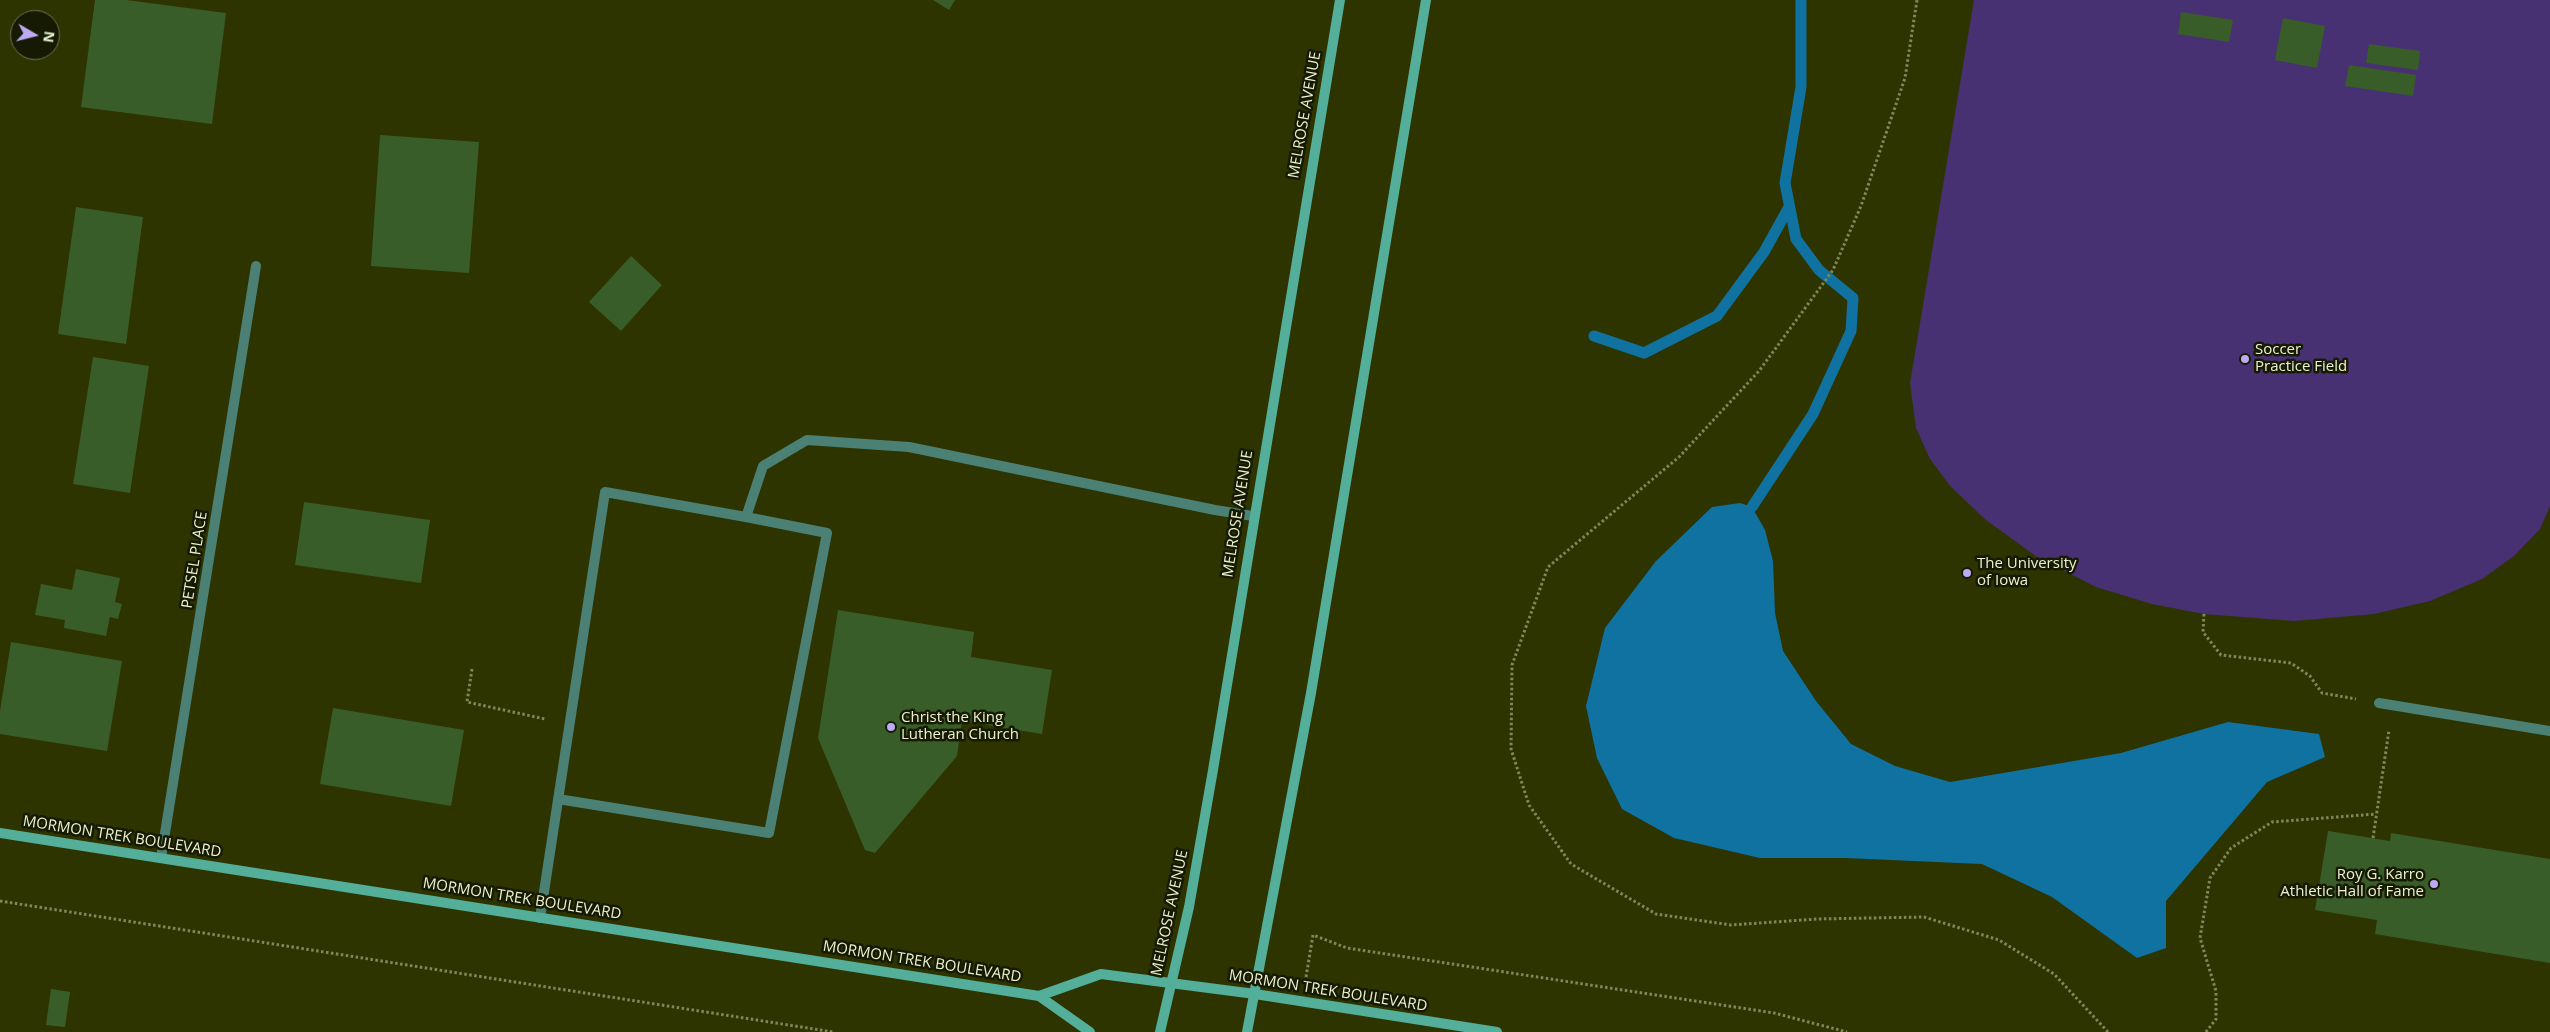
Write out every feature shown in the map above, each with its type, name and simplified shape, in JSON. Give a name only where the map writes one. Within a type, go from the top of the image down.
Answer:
[{"type":"main road","name":"MELROSE AVENUE","points":[[1160,1032],[1189,907],[1210,789],[1253,516],[1340,0]]},
{"type":"main road","points":[[1247,1032],[1310,693],[1426,0]]},
{"type":"main road","name":"MORMON TREK BOULEVARD","points":[[0,833],[1039,996],[1090,1032]]},
{"type":"main road","name":"MORMON TREK BOULEVARD","points":[[1039,996],[1101,974],[1255,994],[1497,1032]]},
{"type":"street","name":"PETSEL PLACE","points":[[161,858],[256,266]]},
{"type":"street","points":[[746,517],[763,466],[807,440],[909,447],[1215,510],[1253,516]]},
{"type":"street","points":[[540,918],[558,799],[570,724],[605,492],[828,533],[769,832],[558,799]]},
{"type":"street","points":[[2379,703],[2550,731]]},
{"type":"path","points":[[1918,0],[1905,78],[1861,206],[1834,270],[1759,370],[1679,457],[1548,567],[1512,665],[1511,749],[1529,805],[1571,864],[1656,914],[1731,925],[1817,919],[1924,917],[1999,940],[2054,974],[2108,1032]]},
{"type":"path","points":[[2204,614],[2203,632],[2221,655],[2291,663],[2310,676],[2322,693],[2379,703]]},
{"type":"path","points":[[472,668],[467,702],[570,724]]},
{"type":"path","points":[[2373,838],[2392,705]]},
{"type":"path","points":[[2206,1032],[2216,1019],[2216,992],[2200,938],[2210,878],[2231,848],[2272,822],[2376,814]]},
{"type":"path","points":[[0,901],[833,1032]]},
{"type":"path","points":[[1313,935],[1347,948],[1774,1013],[1848,1032]]},
{"type":"shaded area","points":[[1974,0],[2550,0],[2550,506],[2540,529],[2514,556],[2482,579],[2430,601],[2374,614],[2294,621],[2204,614],[2152,604],[2096,587],[2037,557],[1986,520],[1951,487],[1930,459],[1916,428],[1910,383]]},
{"type":"water","points":[[1740,503],[1752,507],[1765,530],[1773,561],[1775,613],[1783,651],[1816,701],[1851,744],[1895,766],[1950,782],[2121,753],[2228,722],[2319,734],[2325,757],[2267,782],[2166,901],[2166,948],[2137,958],[2052,897],[1982,864],[1845,858],[1760,858],[1674,838],[1622,809],[1597,758],[1586,706],[1605,628],[1656,561],[1712,507]]},
{"type":"building","points":[[95,0],[126,0],[226,13],[212,124],[81,107]]},
{"type":"building","points":[[933,0],[955,0],[949,10]]},
{"type":"building","points":[[2181,12],[2233,20],[2229,42],[2178,34]]},
{"type":"building","points":[[2283,18],[2325,26],[2317,68],[2275,60]]},
{"type":"building","points":[[2369,44],[2420,51],[2418,70],[2366,63]]},
{"type":"building","points":[[2349,65],[2416,75],[2413,96],[2345,86]]},
{"type":"building","points":[[380,135],[479,142],[469,273],[371,266]]},
{"type":"building","points":[[76,207],[143,217],[126,344],[58,334]]},
{"type":"building","points":[[631,256],[662,285],[621,331],[589,302]]},
{"type":"building","points":[[93,357],[149,366],[130,493],[73,484]]},
{"type":"building","points":[[304,502],[430,520],[421,583],[295,565]]},
{"type":"building","points":[[76,569],[120,578],[115,602],[122,604],[118,619],[110,617],[106,636],[64,628],[65,620],[35,615],[41,584],[72,590]]},
{"type":"building","name":"Christ the King Lutheran Church","points":[[838,610],[974,632],[971,657],[1052,670],[1042,734],[962,721],[957,756],[875,853],[865,850],[818,738]]},
{"type":"building","points":[[11,642],[122,661],[107,751],[0,734],[0,711]]},
{"type":"building","points":[[333,708],[464,730],[451,806],[320,784]]},
{"type":"building","name":"Roy G. Karro Athletic Hall of Fame","points":[[2328,831],[2390,841],[2391,833],[2550,859],[2550,963],[2375,934],[2377,920],[2315,910]]},
{"type":"building","points":[[51,989],[70,992],[65,1027],[46,1025]]},
{"type":"waterway","points":[[1752,507],[1813,414],[1851,331],[1853,298],[1819,270],[1796,239],[1785,183],[1801,87],[1801,0]]},
{"type":"waterway","points":[[1594,336],[1644,353],[1717,316],[1764,252],[1789,207]]},
{"type":"place","name":"Soccer Practice Field","points":[[2245,359]]},
{"type":"place","name":"The University of Iowa","points":[[1967,573]]},
{"type":"place","name":"Christ the King Lutheran Church","points":[[891,727]]},
{"type":"place","name":"Roy G. Karro Athletic Hall of Fame","points":[[2434,884]]}]
